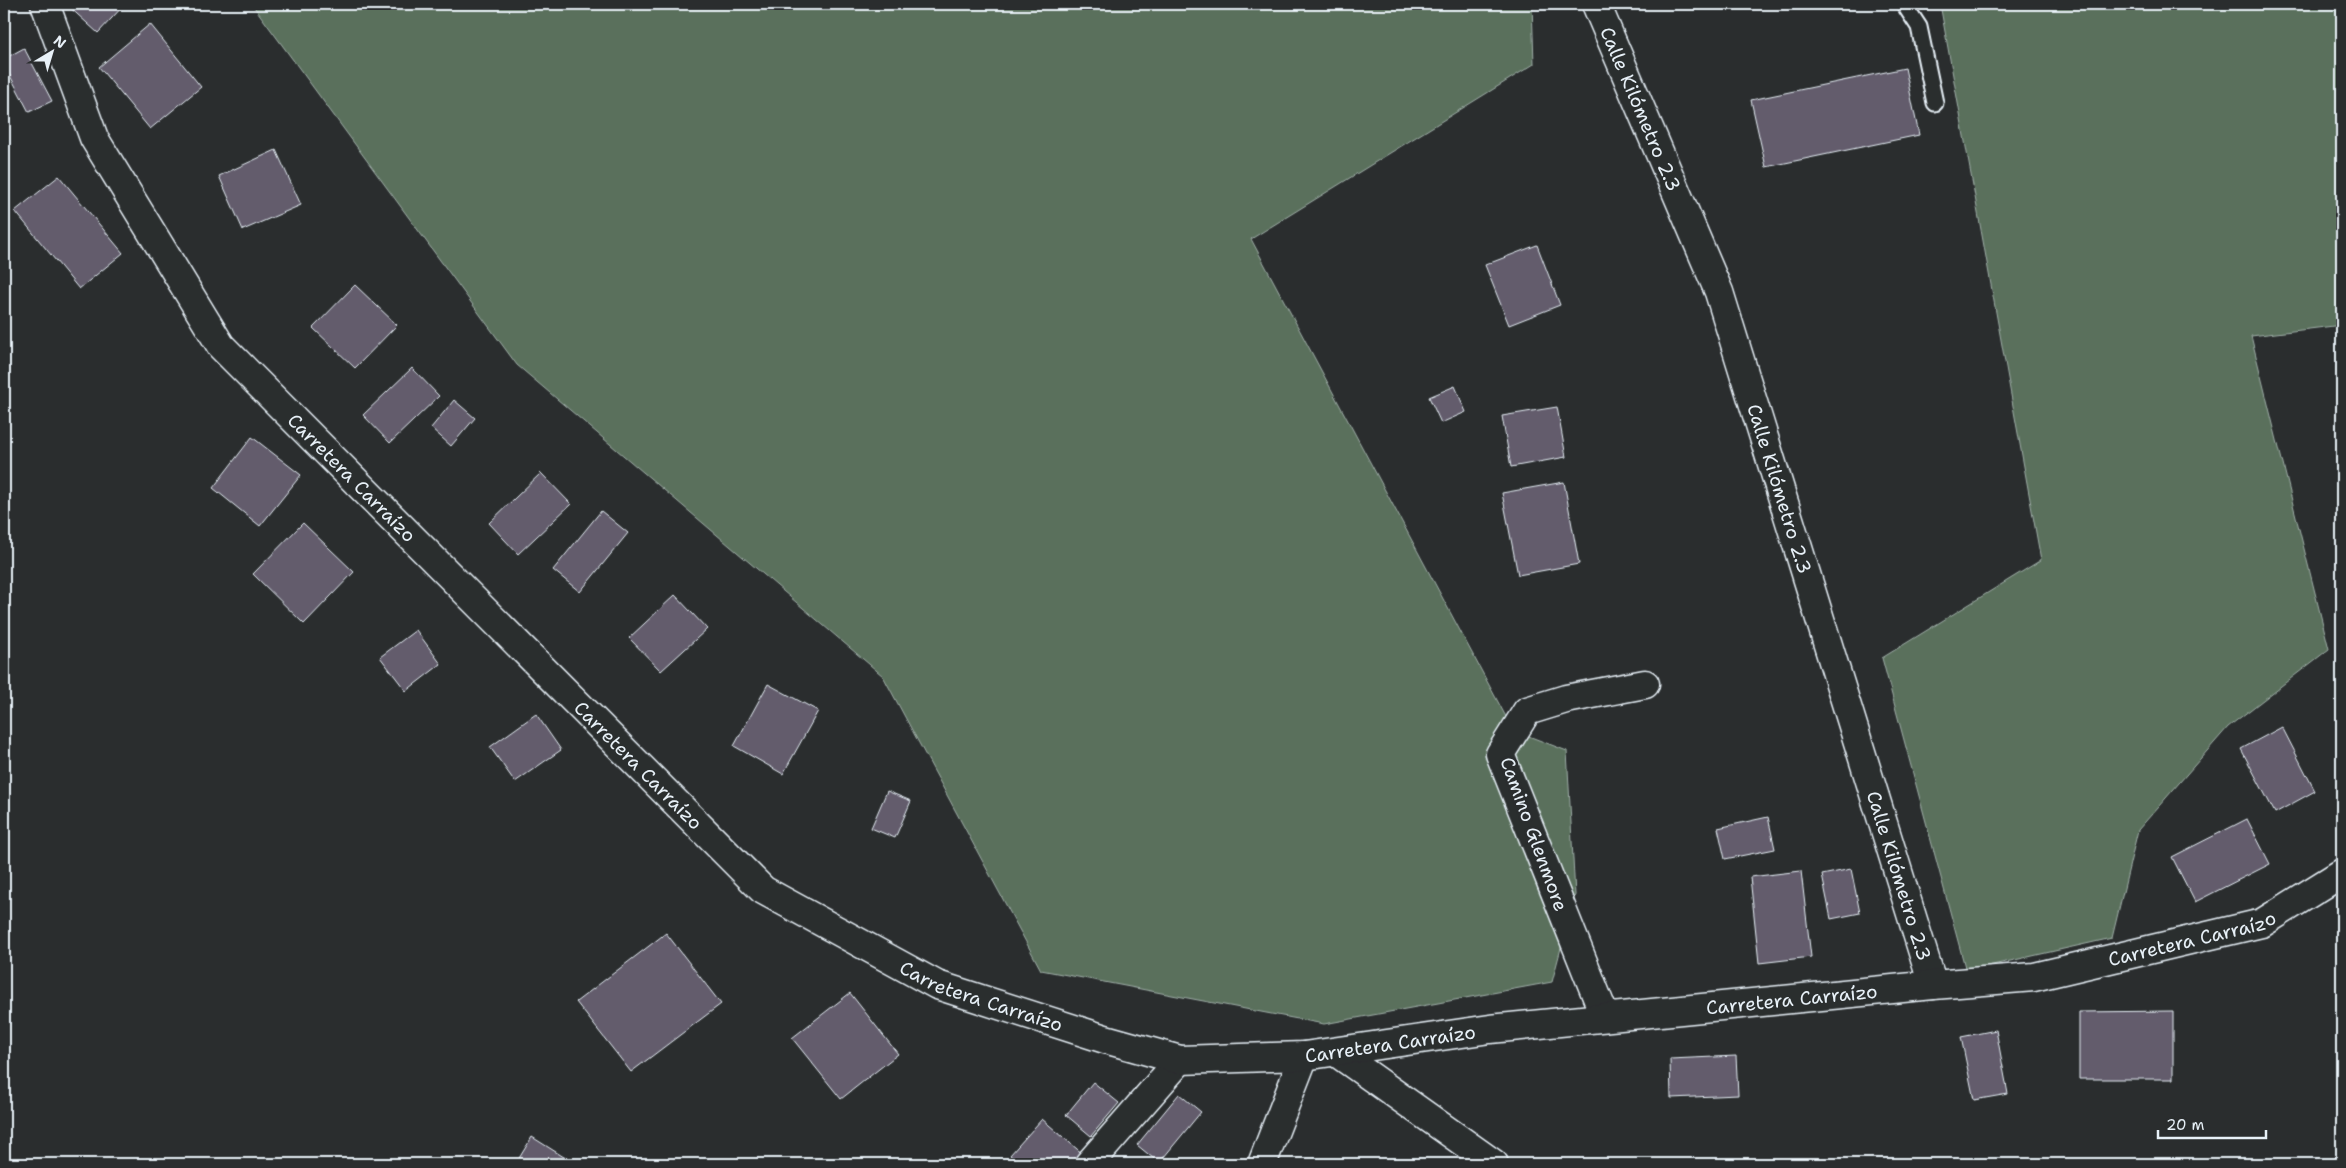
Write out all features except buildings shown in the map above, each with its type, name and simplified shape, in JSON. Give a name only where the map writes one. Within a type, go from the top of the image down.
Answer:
[{"type":"street","name":"Carretera Carraízo","points":[[45,4],[94,138],[221,346],[763,890],[937,985],[1105,1040],[1180,1060],[1304,1056],[1490,1029],[1933,985],[2034,977],[2262,923],[2342,873]]},
{"type":"street","name":"Calle Kilómetro 2.3","points":[[1596,4],[1719,292],[1933,985]]},
{"type":"street","name":"Camino Glenmore","points":[[1605,1017],[1500,754],[1527,711],[1566,699],[1645,684]]},
{"type":"street","points":[[1336,1052],[1494,1164]]},
{"type":"street","points":[[1262,1164],[1304,1056]]},
{"type":"street","points":[[1089,1164],[1180,1060]]},
{"type":"lane","points":[[1904,4],[1919,27],[1935,103]]},
{"type":"green space","points":[[252,4],[1532,4],[1534,64],[1251,239],[1513,730],[1567,751],[1575,895],[1552,982],[1324,1024],[1041,970],[883,676],[517,365]]},
{"type":"green space","points":[[1940,4],[2342,4],[2342,325],[2251,336],[2329,649],[2228,727],[2138,830],[2112,938],[1966,971],[1882,658],[2041,560]]}]
